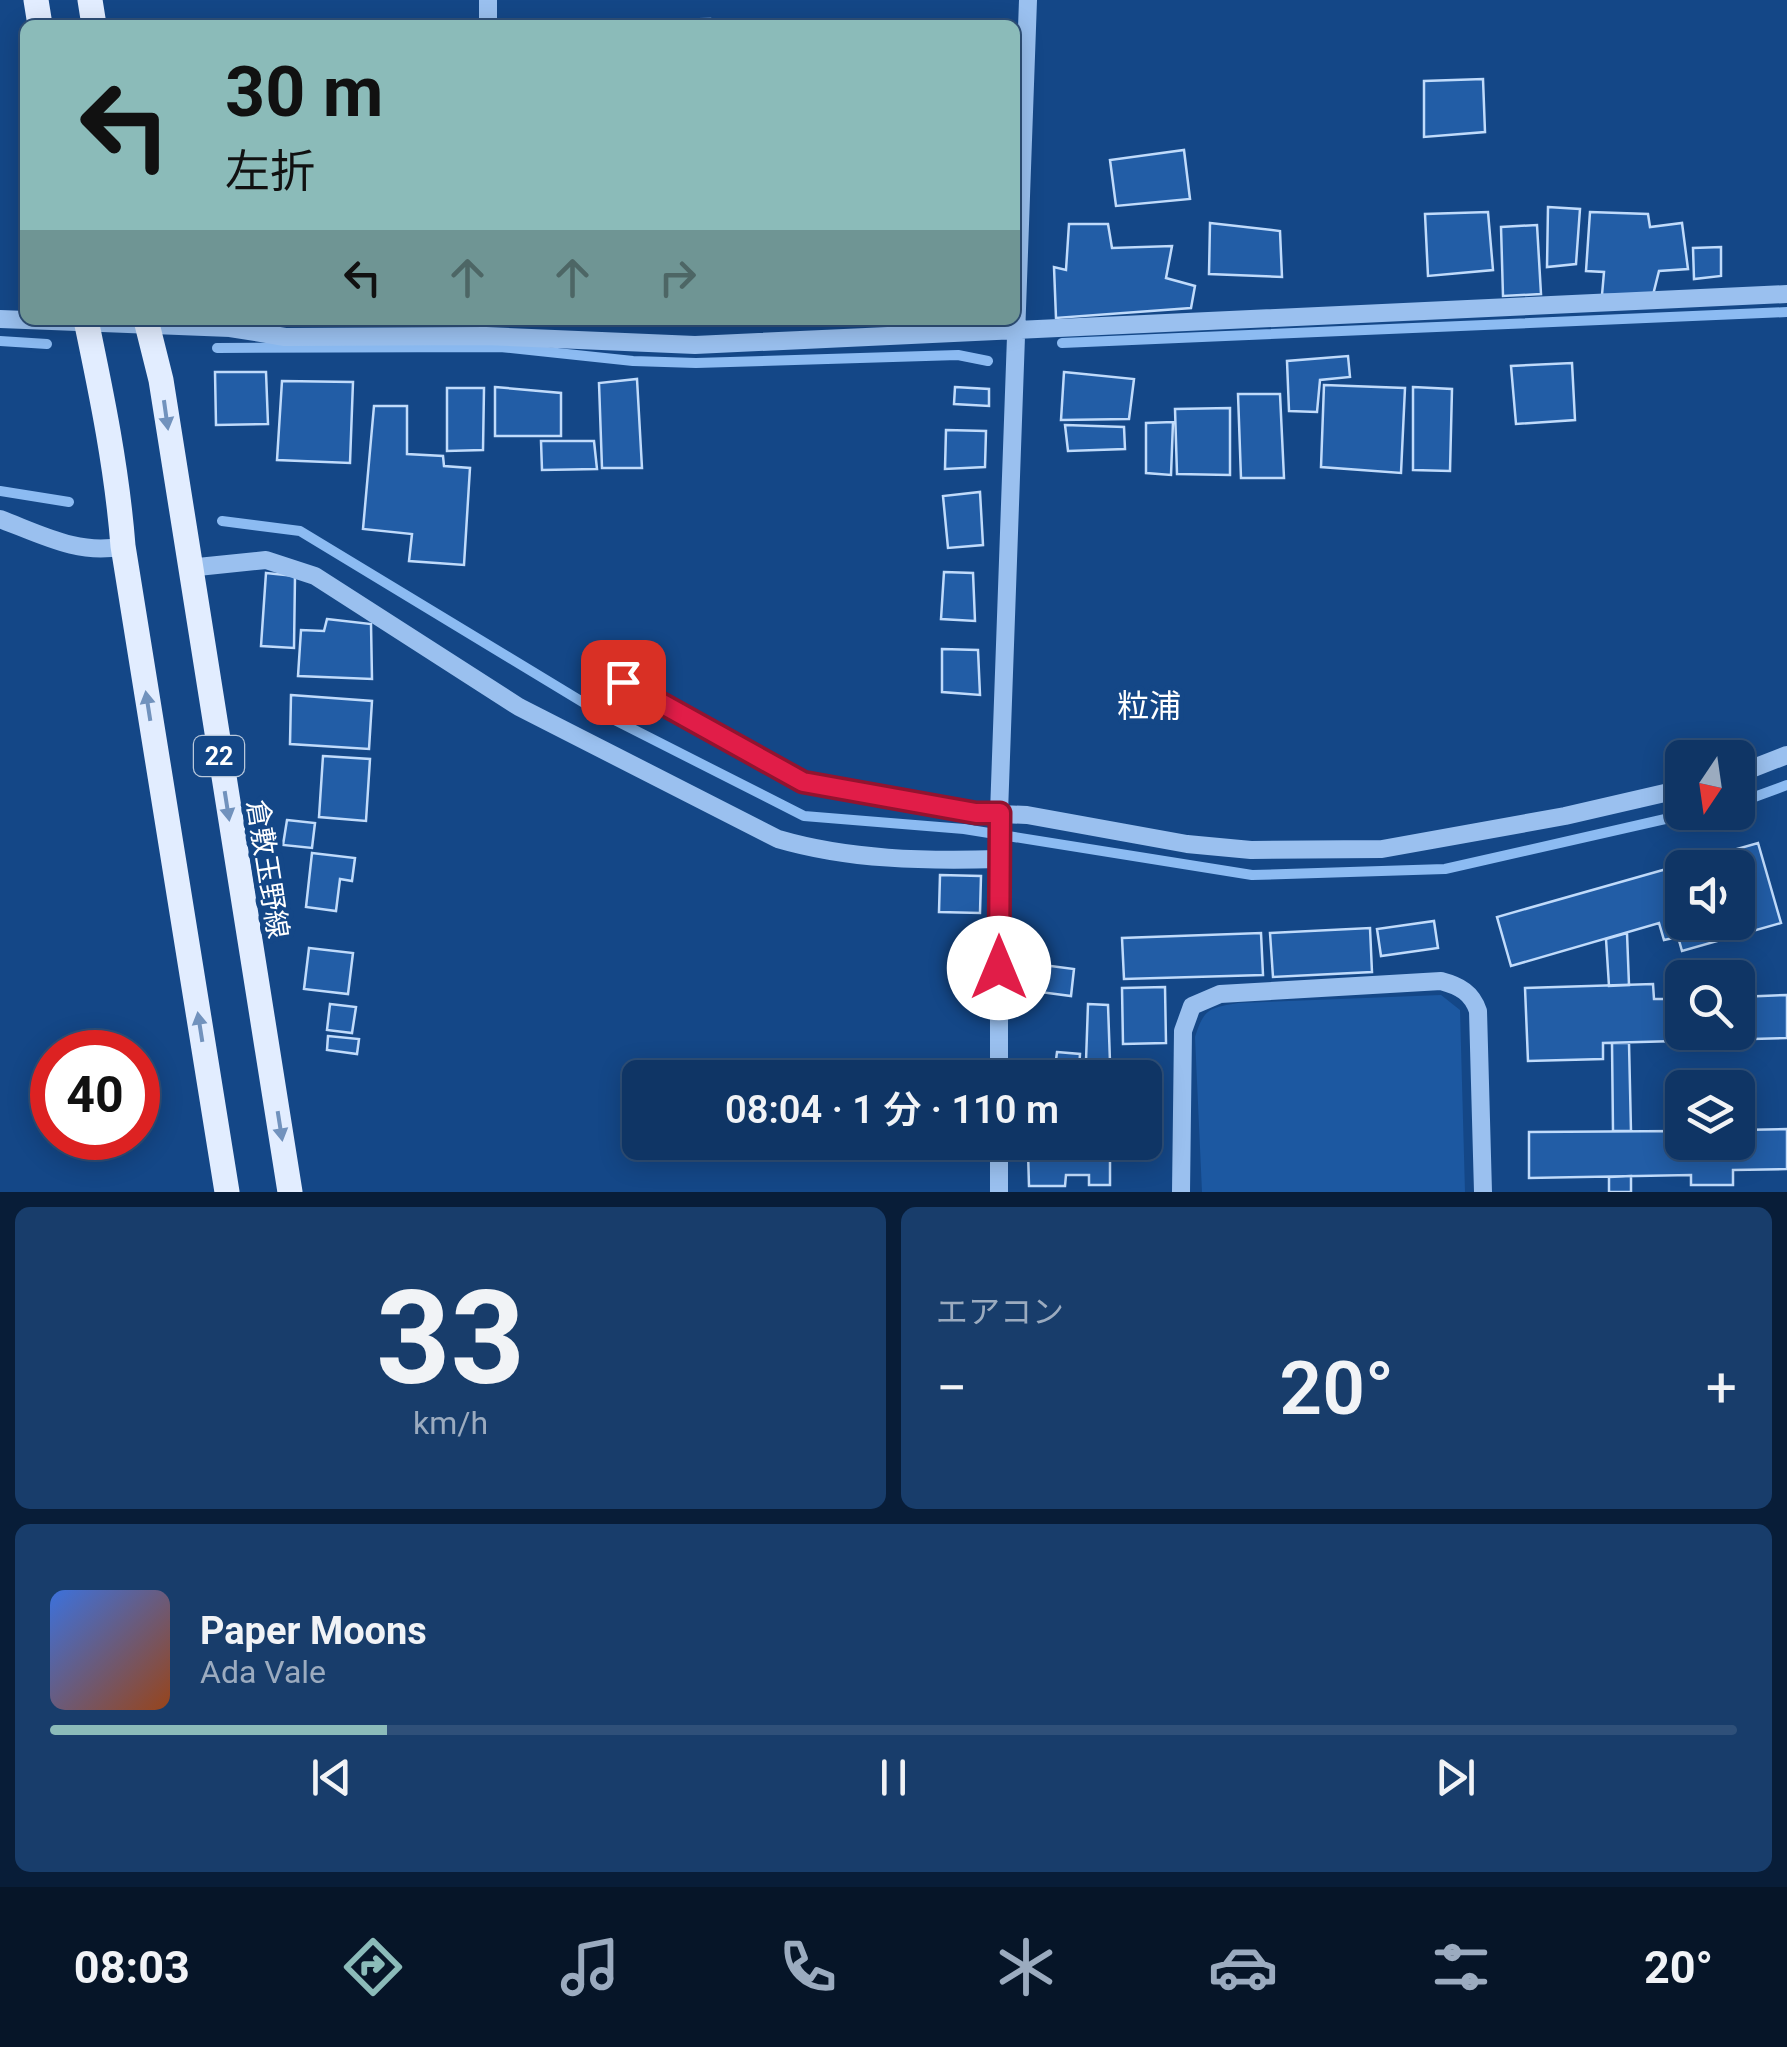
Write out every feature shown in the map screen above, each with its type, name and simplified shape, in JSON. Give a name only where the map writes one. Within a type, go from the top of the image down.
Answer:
[{"type":"main road","name":"22","points":[[87,325],[105,401],[123,546],[227,1192]]},
{"type":"main road","name":"倉敷玉野線","points":[[147,325],[161,380],[290,1192]]},
{"type":"street","points":[[1020,262],[1028,0]]},
{"type":"street","points":[[180,325],[285,337],[486,328],[695,344],[1787,294]]},
{"type":"street","points":[[999,1060],[999,819],[1018,325]]},
{"type":"street","points":[[0,520],[79,548],[102,551],[123,546]]},
{"type":"street","points":[[188,568],[266,560],[314,576],[519,707],[778,839],[818,850],[922,861],[999,854]]},
{"type":"street","points":[[623,682],[803,782],[999,819],[1219,847],[1364,850],[1434,842],[1665,793]]},
{"type":"street","points":[[1755,767],[1787,755]]},
{"type":"street","points":[[1181,1192],[1183,1031],[1192,1006],[1220,994],[1441,981],[1464,990],[1474,999],[1478,1011],[1483,1192]]},
{"type":"street","points":[[999,1160],[999,1192]]},
{"type":"shaded area","points":[[1441,995],[1460,1010],[1465,1192],[1202,1192],[1195,1037],[1209,1011],[1238,1003]]},
{"type":"building","points":[[1483,79],[1485,132],[1424,137],[1424,81]]},
{"type":"building","points":[[1184,150],[1190,199],[1116,206],[1110,160]]},
{"type":"building","points":[[1548,207],[1580,209],[1576,264],[1547,267]]},
{"type":"building","points":[[1488,212],[1493,270],[1428,276],[1425,214]]},
{"type":"building","points":[[1590,212],[1648,214],[1650,227],[1682,223],[1688,269],[1659,271],[1653,295],[1602,295],[1604,272],[1586,271]]},
{"type":"building","points":[[1210,223],[1280,231],[1282,277],[1209,274]]},
{"type":"building","points":[[1069,224],[1108,224],[1112,248],[1172,246],[1166,278],[1195,286],[1191,308],[1056,318],[1054,267],[1066,270]]},
{"type":"building","points":[[1537,225],[1541,294],[1503,296],[1501,227]]},
{"type":"building","points":[[1721,247],[1721,276],[1694,279],[1693,248]]},
{"type":"building","points":[[1348,356],[1350,377],[1320,380],[1317,412],[1289,411],[1287,361]]},
{"type":"building","points":[[1572,363],[1575,420],[1516,424],[1511,366]]},
{"type":"building","points":[[215,372],[266,372],[268,424],[216,425]]},
{"type":"building","points":[[1064,372],[1134,379],[1129,419],[1061,420]]},
{"type":"building","points":[[637,379],[642,468],[602,468],[599,383]]},
{"type":"building","points":[[282,381],[353,382],[350,463],[277,460]]},
{"type":"building","points":[[1324,385],[1405,388],[1401,473],[1321,467]]},
{"type":"building","points":[[495,387],[561,393],[561,436],[495,436]]},
{"type":"building","points":[[955,387],[989,389],[989,406],[954,404]]},
{"type":"building","points":[[1413,387],[1452,389],[1450,471],[1413,470]]},
{"type":"building","points":[[447,388],[484,388],[483,450],[447,451]]},
{"type":"building","points":[[1238,394],[1280,394],[1284,478],[1241,478]]},
{"type":"building","points":[[374,406],[407,406],[407,454],[443,456],[444,466],[470,468],[464,565],[409,561],[412,534],[363,529]]},
{"type":"building","points":[[1230,408],[1230,475],[1177,474],[1175,409]]},
{"type":"building","points":[[1173,422],[1171,475],[1146,473],[1146,423]]},
{"type":"building","points":[[1065,425],[1124,427],[1125,449],[1068,451]]},
{"type":"building","points":[[946,430],[986,431],[985,467],[945,469]]},
{"type":"building","points":[[541,441],[594,441],[597,469],[542,470]]},
{"type":"building","points":[[980,492],[983,545],[948,548],[943,496]]},
{"type":"building","points":[[944,572],[973,573],[975,621],[941,619]]},
{"type":"building","points":[[266,573],[295,576],[294,648],[261,646]]},
{"type":"building","points":[[327,619],[371,624],[372,679],[298,676],[301,630],[324,631]]},
{"type":"building","points":[[942,649],[978,650],[980,695],[942,692]]},
{"type":"building","points":[[291,695],[372,701],[369,749],[290,744]]},
{"type":"building","points":[[323,756],[370,759],[366,821],[319,817]]},
{"type":"building","points":[[287,820],[315,823],[312,848],[283,845]]},
{"type":"building","points":[[1758,843],[1781,923],[1755,930],[1755,850],[1733,850]]},
{"type":"building","points":[[312,853],[355,858],[352,881],[340,879],[336,911],[306,907]]},
{"type":"building","points":[[1665,869],[1665,940],[1659,923],[1511,966],[1497,917]]},
{"type":"building","points":[[940,875],[981,876],[980,913],[939,912]]},
{"type":"building","points":[[1434,921],[1438,948],[1381,956],[1377,929]]},
{"type":"building","points":[[1370,928],[1372,972],[1273,977],[1270,933]]},
{"type":"building","points":[[1261,933],[1263,975],[1124,979],[1122,938]]},
{"type":"building","points":[[1627,933],[1629,985],[1609,986],[1606,939]]},
{"type":"building","points":[[1679,940],[1721,940],[1682,951]]},
{"type":"building","points":[[309,948],[353,953],[348,994],[304,989]]},
{"type":"building","points":[[1043,965],[1074,969],[1071,996],[1040,992]]},
{"type":"building","points":[[1653,984],[1654,999],[1665,999],[1665,1041],[1603,1043],[1603,1059],[1528,1061],[1525,988]]},
{"type":"building","points":[[1165,987],[1166,1043],[1123,1044],[1122,988]]},
{"type":"building","points":[[1787,995],[1787,1038],[1755,1039],[1755,996]]},
{"type":"building","points":[[330,1004],[356,1007],[352,1033],[327,1030]]},
{"type":"building","points":[[1088,1004],[1108,1005],[1110,1060],[1086,1060]]},
{"type":"building","points":[[328,1036],[359,1039],[357,1054],[327,1050]]},
{"type":"building","points":[[1612,1043],[1629,1043],[1631,1131],[1613,1131]]},
{"type":"building","points":[[1057,1052],[1080,1054],[1080,1060],[1056,1060]]},
{"type":"building","points":[[1787,1129],[1787,1169],[1733,1170],[1733,1185],[1691,1185],[1691,1175],[1529,1178],[1529,1132],[1665,1131],[1665,1160],[1755,1160],[1755,1130]]},
{"type":"building","points":[[1028,1160],[1110,1160],[1110,1185],[1089,1185],[1089,1175],[1066,1175],[1065,1186],[1029,1186]]},
{"type":"building","points":[[1631,1176],[1631,1192],[1609,1192],[1609,1177]]},
{"type":"waterway","points":[[1062,343],[1787,312]]},
{"type":"waterway","points":[[0,341],[47,344]]},
{"type":"waterway","points":[[217,348],[500,347],[633,361],[696,363],[958,355],[988,361]]},
{"type":"waterway","points":[[0,491],[69,502]]},
{"type":"waterway","points":[[222,521],[300,531],[599,712],[804,816],[964,829],[1252,875],[1445,869],[1665,819]]},
{"type":"waterway","points":[[1755,797],[1787,785]]},
{"type":"district","name":"粒浦","points":[[1149,706]]},
{"type":"route","points":[[623,682],[803,782],[976,813],[1000,813],[999,968]]}]
